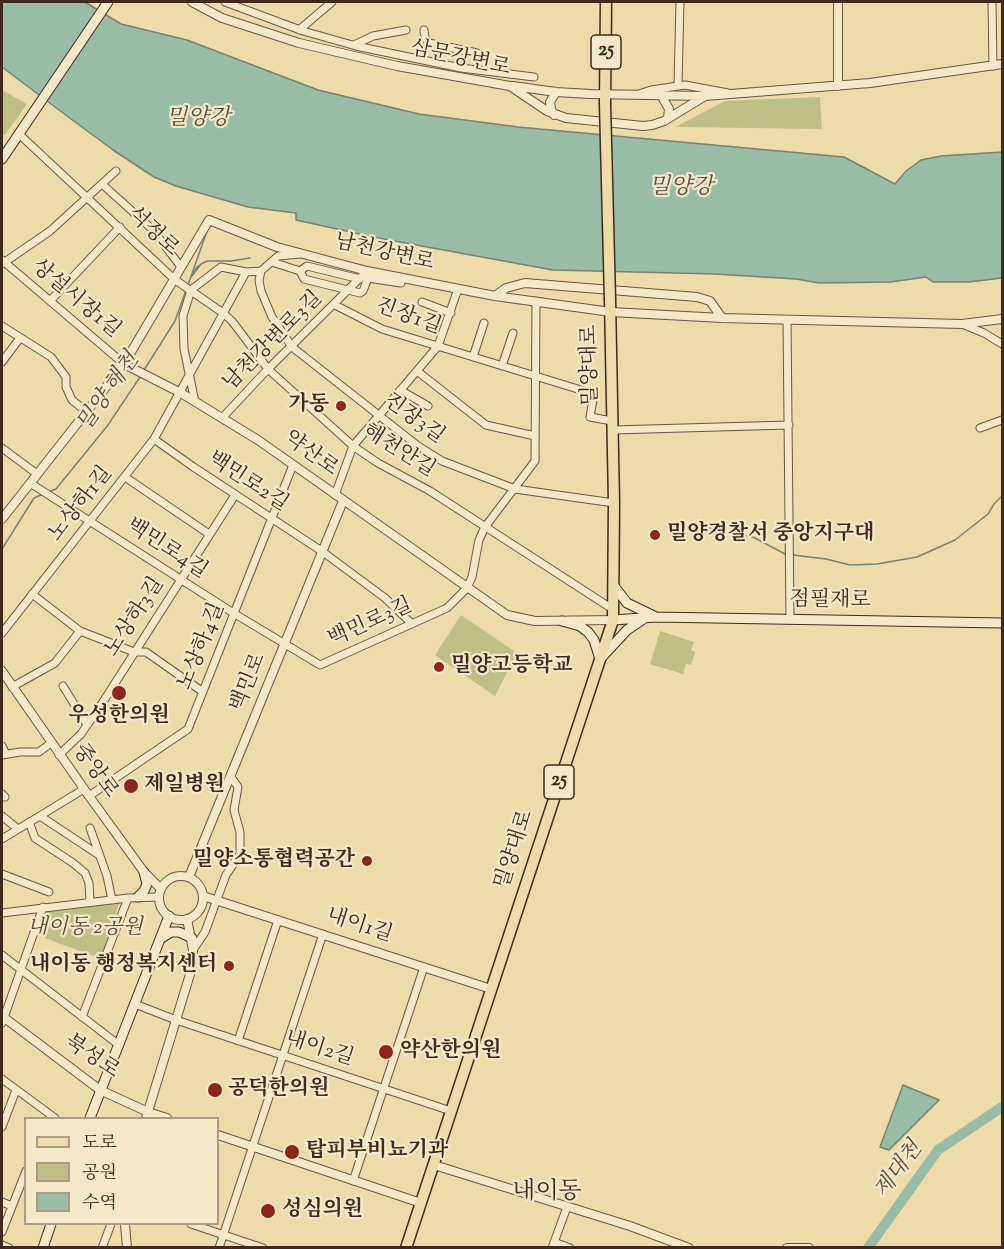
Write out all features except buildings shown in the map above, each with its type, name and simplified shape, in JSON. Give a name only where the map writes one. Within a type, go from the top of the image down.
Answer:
[{"type":"main road","points":[[2,159],[108,2]]},
{"type":"main road","name":"25","points":[[605,98],[606,2]]},
{"type":"main road","name":"밀양대로","points":[[406,1248],[614,615],[613,426],[605,98]]},
{"type":"main road","name":"점필재로","points":[[614,586],[627,603],[652,617]]},
{"type":"main road","name":"점필재로","points":[[614,615],[1002,623]]},
{"type":"main road","points":[[600,659],[627,630],[652,617]]},
{"type":"main road","name":"약산로","points":[[562,621],[580,626],[588,632],[594,640],[600,659]]},
{"type":"main road","points":[[133,898],[147,884],[144,872]]},
{"type":"main road","points":[[91,1117],[169,916]]},
{"type":"main road","points":[[160,939],[171,932],[179,932],[192,938]]},
{"type":"main road","points":[[43,1248],[51,1225]]},
{"type":"street","name":"삼문강변로","points":[[192,2],[222,18],[299,44],[397,66],[510,86],[555,115],[643,126],[657,124],[705,96],[870,83],[998,65]]},
{"type":"street","points":[[230,2],[300,30],[354,45],[461,68],[534,77]]},
{"type":"street","points":[[300,30],[332,2]]},
{"type":"street","points":[[678,85],[680,2]]},
{"type":"street","points":[[838,2],[838,86]]},
{"type":"street","points":[[992,2],[998,65]]},
{"type":"street","points":[[354,45],[373,36],[406,30]]},
{"type":"street","points":[[424,30],[425,38],[429,43],[477,53]]},
{"type":"street","points":[[637,95],[678,85],[732,94]]},
{"type":"street","points":[[510,86],[605,98],[637,95],[705,96]]},
{"type":"street","points":[[555,115],[550,102],[556,93]]},
{"type":"street","points":[[661,95],[669,108],[668,118]]},
{"type":"street","name":"석정로","points":[[2,519],[124,364],[174,279],[20,134]]},
{"type":"street","points":[[2,262],[50,231],[116,171]]},
{"type":"street","points":[[102,184],[153,230],[181,267]]},
{"type":"street","name":"남천강변로","points":[[174,279],[209,220],[302,254],[368,271],[495,296],[611,312]]},
{"type":"street","points":[[50,302],[120,227]]},
{"type":"street","points":[[262,241],[278,256]]},
{"type":"street","points":[[195,402],[184,349],[183,316],[191,290],[221,267],[246,272],[261,271],[278,256],[302,254]]},
{"type":"street","name":"상설시장1길","points":[[2,262],[124,364]]},
{"type":"street","name":"남천강변로3길","points":[[272,262],[300,271],[304,279],[360,293],[368,278],[401,283]]},
{"type":"street","name":"남천강변로3길","points":[[300,271],[307,266],[360,279]]},
{"type":"street","name":"진장3길","points":[[261,271],[259,280],[261,291],[272,317],[292,347],[418,446],[442,461],[515,489],[614,503]]},
{"type":"street","name":"남천강변로3길","points":[[222,418],[268,369],[368,271]]},
{"type":"street","name":"노상하1길","points":[[2,633],[154,439],[246,272]]},
{"type":"street","name":"해천안길","points":[[174,279],[224,312],[268,369],[353,446],[485,526],[614,615]]},
{"type":"street","points":[[495,296],[506,288],[525,283],[697,297],[710,301],[722,318]]},
{"type":"street","points":[[522,300],[521,291],[525,283]]},
{"type":"street","points":[[335,495],[353,446],[438,346],[458,289]]},
{"type":"street","points":[[696,315],[700,304],[697,297]]},
{"type":"street","points":[[467,588],[472,577],[479,540],[485,526],[535,461],[536,301]]},
{"type":"street","points":[[422,302],[451,313]]},
{"type":"street","name":"진장1길","points":[[335,305],[382,329],[594,394],[590,417],[613,426]]},
{"type":"street","name":"밀양대로","points":[[611,312],[722,318],[962,324],[1002,319]]},
{"type":"street","points":[[787,320],[790,619]]},
{"type":"street","points":[[472,357],[484,323]]},
{"type":"street","points":[[962,324],[1002,344]]},
{"type":"street","points":[[2,326],[51,357],[66,377],[66,387],[72,400],[87,412]]},
{"type":"street","points":[[502,366],[513,333]]},
{"type":"street","points":[[2,362],[20,338]]},
{"type":"street","name":"약산로","points":[[124,364],[181,393],[258,440],[507,615],[535,621],[562,621],[614,615]]},
{"type":"street","points":[[417,371],[486,425],[535,436]]},
{"type":"street","points":[[400,390],[428,406]]},
{"type":"street","points":[[980,428],[1002,420]]},
{"type":"street","points":[[613,426],[789,425]]},
{"type":"street","name":"백민로2길","points":[[154,439],[323,552],[385,598],[412,624]]},
{"type":"street","points":[[2,448],[37,474]]},
{"type":"street","name":"노상하4길","points":[[2,839],[29,822],[86,793],[188,729],[293,465]]},
{"type":"street","points":[[125,477],[209,534]]},
{"type":"street","name":"백민로4길","points":[[31,484],[285,645]]},
{"type":"street","name":"노상하3길","points":[[59,755],[87,724],[235,495]]},
{"type":"street","name":"백민로","points":[[189,877],[343,501]]},
{"type":"street","name":"백민로3길","points":[[285,645],[320,665],[447,608],[467,588]]},
{"type":"street","points":[[32,594],[80,631],[134,652],[146,652],[203,692]]},
{"type":"street","points":[[12,687],[55,663],[80,631]]},
{"type":"street","name":"중앙로","points":[[2,671],[86,793],[160,893]]},
{"type":"street","points":[[63,686],[87,724]]},
{"type":"street","points":[[2,747],[4,755],[39,752],[51,743]]},
{"type":"street","points":[[193,950],[206,932],[226,875],[240,854],[240,832],[234,810],[238,787],[231,777]]},
{"type":"street","points":[[2,816],[18,829]]},
{"type":"street","points":[[40,816],[99,855]]},
{"type":"street","points":[[29,822],[35,838],[74,863],[85,873],[89,883],[90,902]]},
{"type":"street","points":[[90,828],[107,876],[112,900]]},
{"type":"street","points":[[2,874],[49,892]]},
{"type":"street","points":[[189,877],[198,883],[203,896],[200,909],[187,919],[176,919],[169,916],[160,904],[160,893],[171,878],[189,877]]},
{"type":"street","points":[[2,913],[160,893]]},
{"type":"street","name":"내이1길","points":[[203,896],[491,989]]},
{"type":"street","points":[[82,1017],[133,898]]},
{"type":"street","points":[[2,1019],[22,970],[43,907]]},
{"type":"street","points":[[147,1115],[191,971],[193,950],[187,919]]},
{"type":"street","points":[[238,1041],[278,920]]},
{"type":"street","points":[[219,1248],[323,934]]},
{"type":"street","points":[[2,955],[119,1045]]},
{"type":"street","points":[[353,1181],[424,967]]},
{"type":"street","name":"내이2길","points":[[135,1004],[238,1041],[451,1111]]},
{"type":"street","name":"북성로","points":[[2,1019],[100,1090],[147,1115]]},
{"type":"street","points":[[2,1079],[47,1116]]},
{"type":"street","points":[[2,1127],[16,1090]]},
{"type":"street","points":[[219,1135],[421,1203]]},
{"type":"street","points":[[434,1165],[567,1207],[666,1244],[689,1248]]},
{"type":"street","points":[[2,1232],[24,1175]]},
{"type":"street","points":[[2,1202],[12,1206]]},
{"type":"street","points":[[567,1207],[553,1245],[570,1248]]},
{"type":"street","points":[[102,1248],[111,1225]]},
{"type":"street","points":[[125,1225],[127,1248]]},
{"type":"street","points":[[194,1225],[263,1248]]},
{"type":"street","points":[[2,1245],[9,1248]]},
{"type":"street","points":[[787,1248],[809,1248]]},
{"type":"green space","points":[[2,90],[27,104],[5,135],[2,134]]},
{"type":"green space","points":[[820,97],[822,129],[675,127],[725,101]]},
{"type":"green space","points":[[461,615],[517,653],[495,696],[435,655]]},
{"type":"green space","points":[[660,631],[694,642],[691,650],[695,652],[691,665],[686,664],[683,674],[650,664]]},
{"type":"green space","name":"내이동 2공원","points":[[120,901],[101,959],[37,935],[47,910]]},
{"type":"water","name":"밀양강","points":[[2,2],[85,2],[121,24],[187,40],[318,90],[419,114],[518,127],[844,157],[895,184],[906,171],[921,160],[941,156],[1002,152],[1002,278],[969,282],[933,282],[926,277],[890,282],[819,283],[796,279],[715,274],[553,270],[378,238],[296,220],[296,213],[248,207],[176,186],[154,177],[113,150],[2,67]]},
{"type":"water","points":[[903,1085],[939,1100],[889,1150],[880,1147]]},
{"type":"waterway","name":"밀양 해천","points":[[188,285],[207,231]]},
{"type":"waterway","name":"밀양 해천","points":[[201,264],[192,276],[197,267],[201,264],[207,261],[250,258]]},
{"type":"waterway","name":"밀양 해천","points":[[144,370],[175,321],[186,290]]},
{"type":"waterway","name":"밀양 해천","points":[[48,492],[56,489],[108,425],[140,377]]},
{"type":"waterway","name":"밀양 해천","points":[[2,549],[34,498],[41,495]]},
{"type":"waterway","points":[[793,555],[850,565],[877,564],[917,557],[955,540],[988,514],[1002,496]]},
{"type":"waterway","points":[[696,525],[753,537],[785,554]]},
{"type":"waterway","name":"제대천","points":[[868,1248],[938,1150],[1002,1107]]},
{"type":"place","name":"가동","points":[[341,406]]},
{"type":"place","name":"밀양경찰서 중앙지구대","points":[[655,535]]},
{"type":"place","name":"밀양고등학교","points":[[439,667]]},
{"type":"place","name":"우성한의원","points":[[119,693]]},
{"type":"place","name":"제일병원","points":[[131,786]]},
{"type":"place","name":"밀양소통협력공간","points":[[367,861]]},
{"type":"place","name":"내이동 행정복지센터","points":[[229,966]]},
{"type":"place","name":"약산한의원","points":[[386,1052]]},
{"type":"place","name":"공덕한의원","points":[[215,1090]]},
{"type":"place","name":"탑피부비뇨기과","points":[[292,1152]]},
{"type":"place","name":"성심의원","points":[[268,1211]]},
{"type":"district","name":"내이동","points":[[547,1194]]}]
